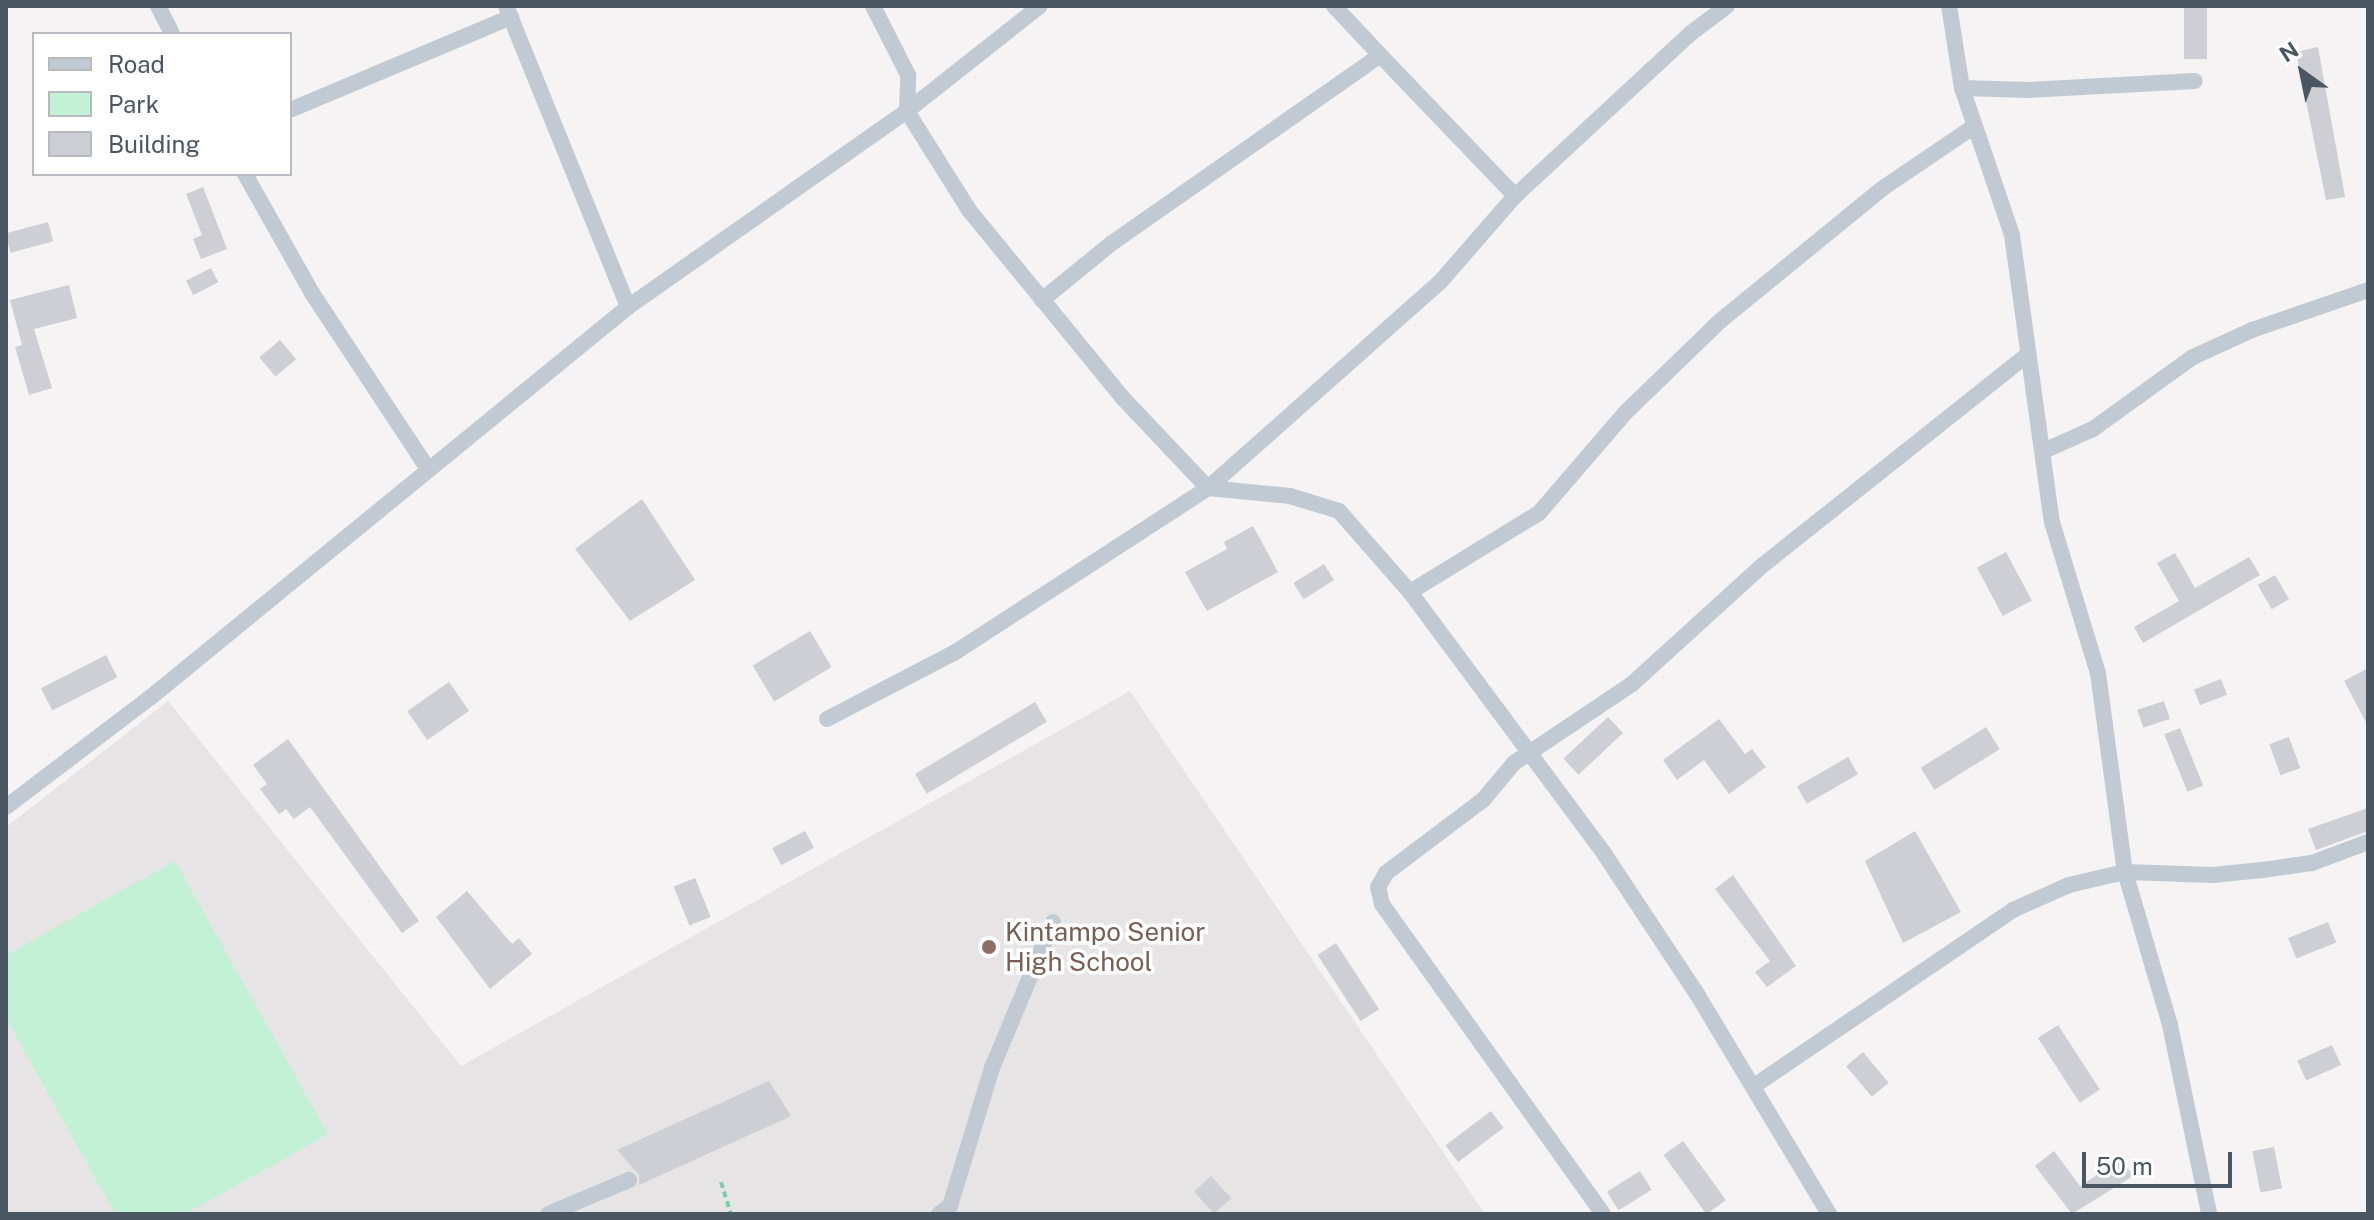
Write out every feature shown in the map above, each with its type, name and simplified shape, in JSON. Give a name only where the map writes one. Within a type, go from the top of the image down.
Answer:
[{"type":"street","points":[[158,6],[171,32]]},
{"type":"street","points":[[873,6],[908,75],[907,111],[969,210],[1122,397],[1208,488],[1290,496],[1339,511],[1410,592],[1531,750],[1754,1086],[1829,1214]]},
{"type":"street","points":[[6,807],[151,697],[628,307],[907,111],[1040,6]]},
{"type":"street","points":[[1334,6],[1515,196]]},
{"type":"street","points":[[827,719],[954,653],[1208,488],[1441,281],[1515,196],[1691,33],[1727,6]]},
{"type":"street","points":[[1949,6],[1962,88],[2012,235],[2028,354],[2046,450],[2052,522],[2098,673],[2125,872],[2170,1025],[2209,1214]]},
{"type":"street","points":[[292,109],[508,12],[628,307]]},
{"type":"street","points":[[1042,300],[1112,243],[1380,55]]},
{"type":"street","points":[[1962,88],[2028,90],[2195,81]]},
{"type":"street","points":[[1410,592],[1539,513],[1625,413],[1720,321],[1883,188],[1973,127]]},
{"type":"street","points":[[246,176],[312,293],[428,469]]},
{"type":"street","points":[[2046,450],[2093,429],[2193,357],[2252,330],[2368,290]]},
{"type":"street","points":[[1603,1214],[1382,904],[1378,887],[1386,873],[1483,800],[1531,750],[1632,684],[1763,565],[2028,354]]},
{"type":"street","points":[[1754,1086],[2013,910],[2069,885],[2125,872],[2213,875],[2312,863],[2368,842]]},
{"type":"street","points":[[947,1211],[992,1068],[1053,922]]},
{"type":"street","points":[[548,1214],[629,1180]]},
{"type":"path","points":[[721,1182],[731,1214]]},
{"type":"shaded area","name":"Kintampo Senior High School","points":[[1130,691],[1485,1214],[6,1214],[6,827],[168,701],[461,1066]]},
{"type":"green space","points":[[175,861],[328,1134],[185,1214],[115,1214],[6,1018],[6,955]]},
{"type":"building","points":[[2184,6],[2207,6],[2207,59],[2184,59]]},
{"type":"building","points":[[2318,47],[2345,197],[2326,200],[2296,52]]},
{"type":"building","points":[[203,187],[227,249],[201,259],[193,239],[202,235],[186,194]]},
{"type":"building","points":[[48,222],[53,241],[11,253],[6,233]]},
{"type":"building","points":[[211,268],[218,282],[193,295],[186,281]]},
{"type":"building","points":[[69,285],[77,318],[34,329],[52,388],[29,395],[15,347],[22,345],[10,300]]},
{"type":"building","points":[[280,340],[296,359],[275,377],[259,357]]},
{"type":"building","points":[[642,499],[695,580],[630,621],[575,549]]},
{"type":"building","points":[[1253,526],[1278,572],[1207,611],[1185,572],[1227,549],[1224,542]]},
{"type":"building","points":[[2006,552],[2032,601],[2003,616],[1977,567]]},
{"type":"building","points":[[2175,553],[2195,588],[2249,557],[2260,575],[2143,643],[2134,627],[2179,601],[2157,563]]},
{"type":"building","points":[[1324,564],[1334,580],[1304,599],[1293,583]]},
{"type":"building","points":[[2275,575],[2289,599],[2272,609],[2258,585]]},
{"type":"building","points":[[810,631],[832,667],[774,702],[753,666]]},
{"type":"building","points":[[106,655],[117,677],[52,710],[41,688]]},
{"type":"building","points":[[2368,668],[2368,726],[2344,681]]},
{"type":"building","points":[[2221,679],[2227,695],[2200,705],[2194,689]]},
{"type":"building","points":[[449,682],[469,711],[427,740],[407,711]]},
{"type":"building","points":[[2164,701],[2170,719],[2143,728],[2137,710]]},
{"type":"building","points":[[1035,702],[1047,722],[927,794],[915,774]]},
{"type":"building","points":[[1608,717],[1623,733],[1578,775],[1563,759]]},
{"type":"building","points":[[1719,719],[1745,754],[1752,749],[1766,767],[1729,794],[1704,760],[1677,780],[1663,760]]},
{"type":"building","points":[[1986,727],[2000,749],[1934,790],[1921,768]]},
{"type":"building","points":[[2180,728],[2203,785],[2187,792],[2164,734]]},
{"type":"building","points":[[2289,737],[2300,768],[2281,775],[2269,744]]},
{"type":"building","points":[[288,739],[419,921],[402,933],[310,807],[294,819],[286,809],[279,814],[260,789],[267,784],[253,765]]},
{"type":"building","points":[[1848,757],[1858,774],[1807,804],[1797,787]]},
{"type":"building","points":[[2368,808],[2368,831],[2316,850],[2308,829]]},
{"type":"building","points":[[805,831],[814,848],[781,865],[772,848]]},
{"type":"building","points":[[1915,831],[1961,912],[1903,943],[1865,861]]},
{"type":"building","points":[[1733,875],[1796,966],[1767,987],[1755,972],[1770,961],[1715,889]]},
{"type":"building","points":[[695,878],[711,917],[689,926],[674,887]]},
{"type":"building","points":[[467,891],[512,944],[519,938],[532,954],[490,989],[436,917]]},
{"type":"building","points":[[2328,922],[2336,942],[2296,959],[2288,938]]},
{"type":"building","points":[[1336,943],[1379,1009],[1361,1021],[1318,955]]},
{"type":"building","points":[[2058,1025],[2100,1090],[2080,1103],[2038,1038]]},
{"type":"building","points":[[2332,1045],[2341,1065],[2306,1081],[2297,1060]]},
{"type":"building","points":[[1863,1052],[1889,1083],[1872,1097],[1846,1066]]},
{"type":"building","points":[[769,1081],[791,1116],[639,1185],[639,1175],[617,1150]]},
{"type":"building","points":[[1491,1111],[1504,1128],[1458,1162],[1445,1145]]},
{"type":"building","points":[[1683,1141],[1726,1200],[1706,1214],[1664,1155]]},
{"type":"building","points":[[2274,1147],[2282,1188],[2260,1192],[2252,1151]]},
{"type":"building","points":[[2054,1151],[2080,1186],[2122,1159],[2133,1176],[2072,1214],[2035,1166]]},
{"type":"building","points":[[1640,1171],[1652,1190],[1619,1210],[1607,1192]]},
{"type":"building","points":[[1211,1176],[1231,1198],[1214,1214],[1194,1191]]},
{"type":"place","name":"Kintampo Senior High School","points":[[989,947]]}]
